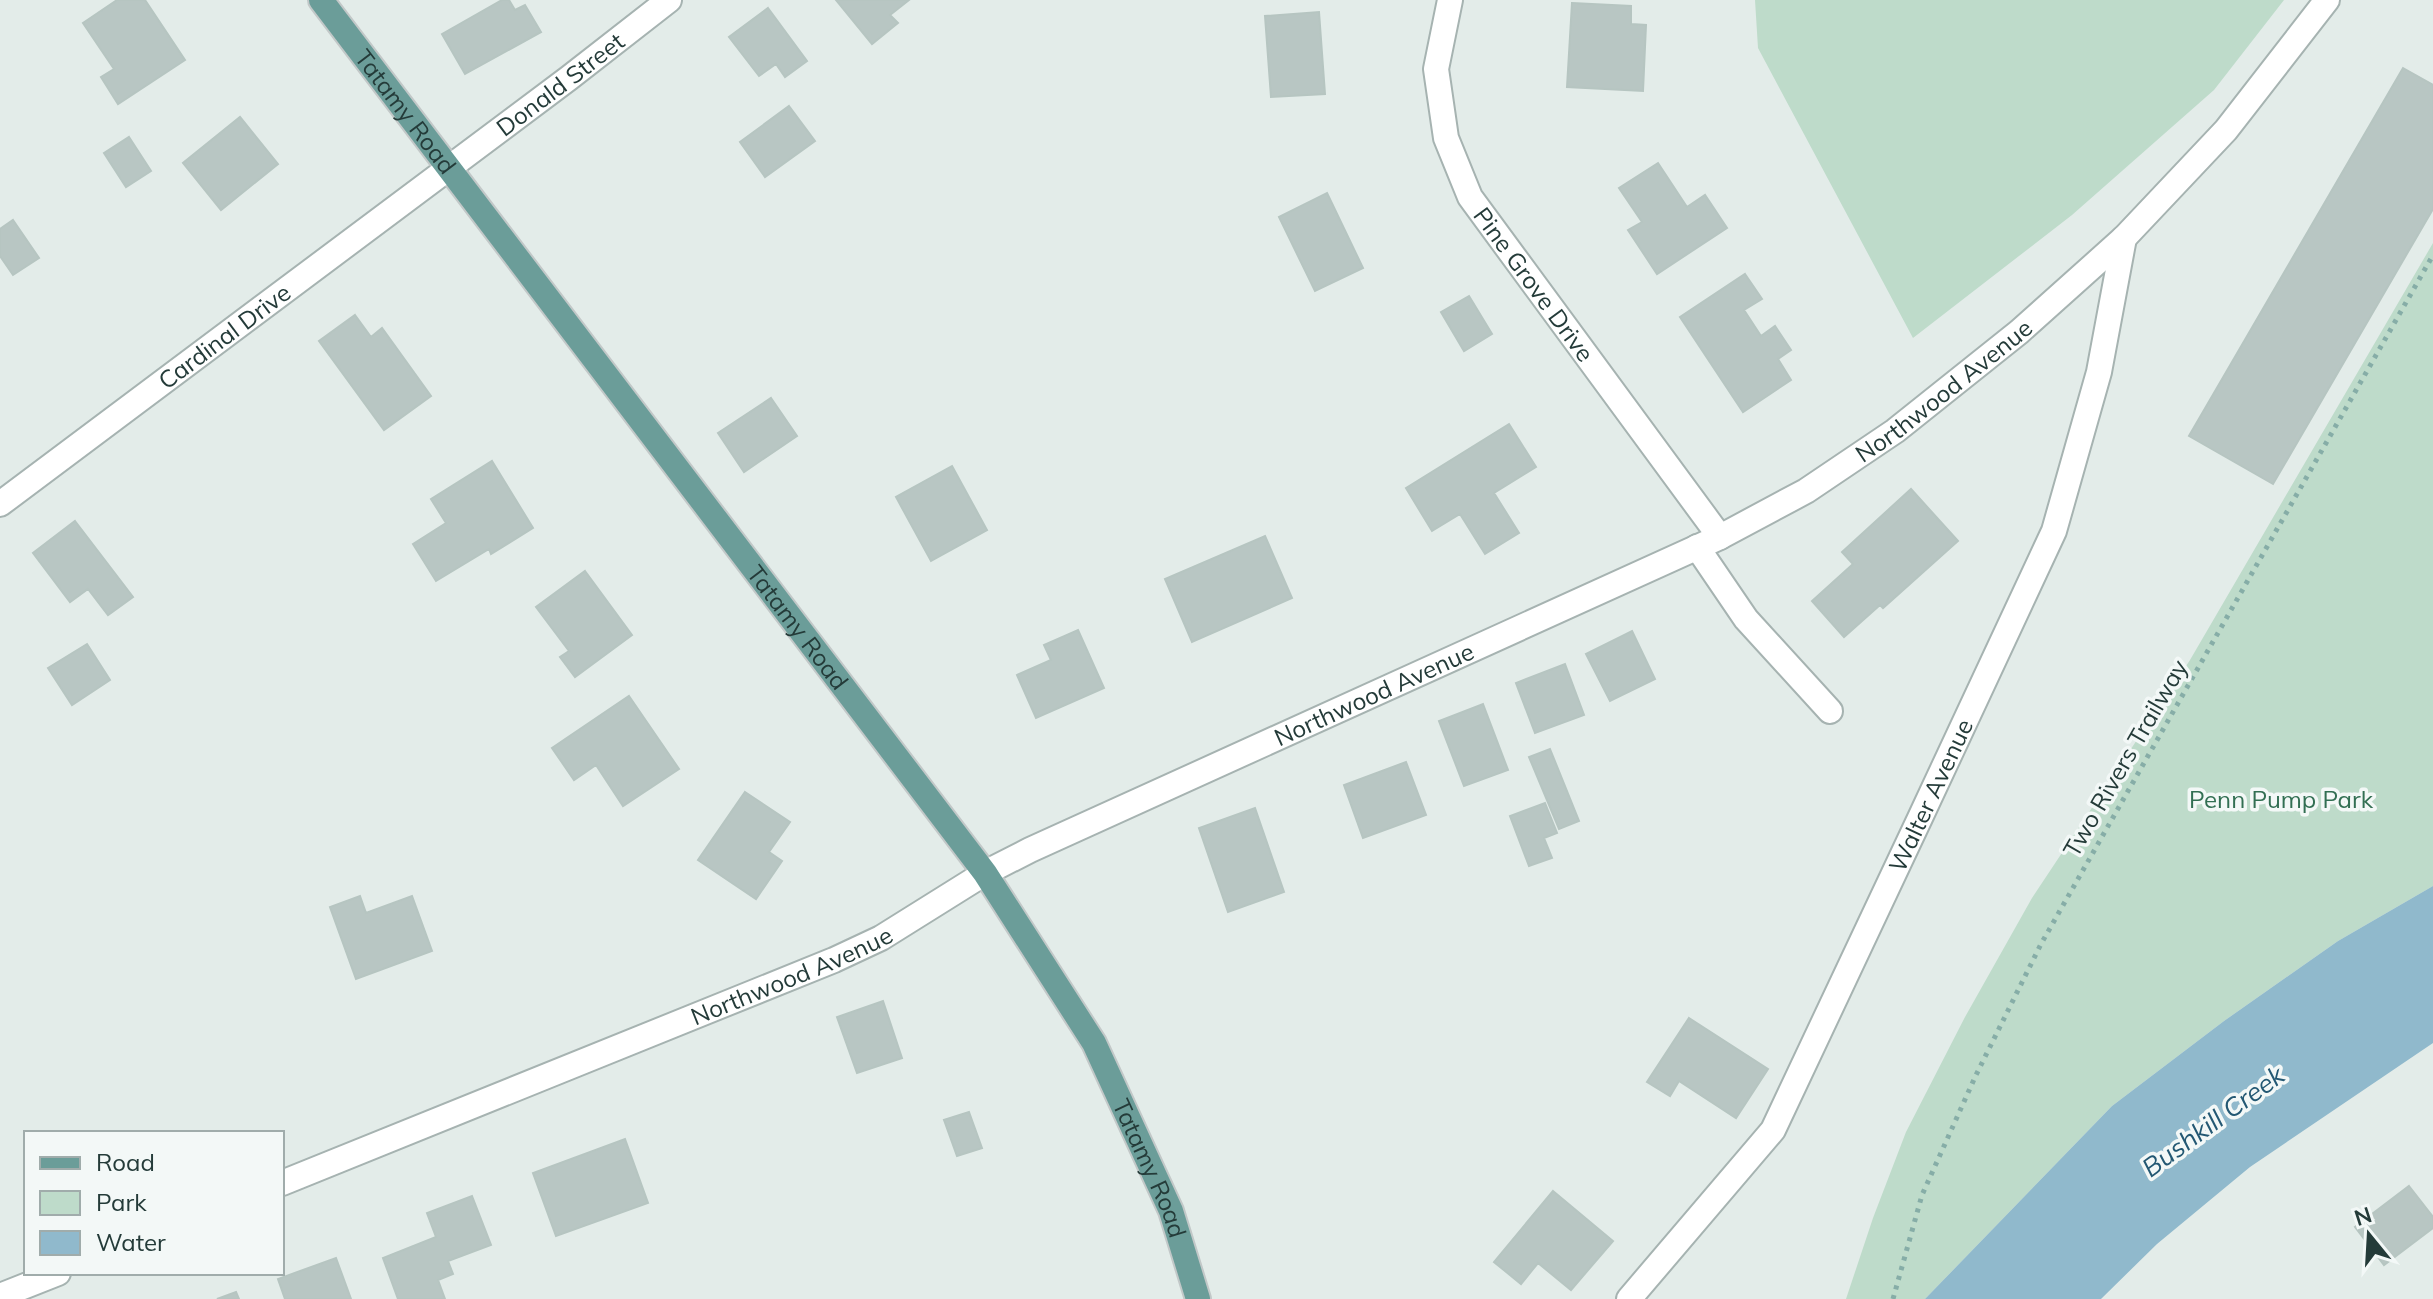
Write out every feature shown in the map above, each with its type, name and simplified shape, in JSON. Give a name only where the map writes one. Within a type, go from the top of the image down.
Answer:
[{"type":"main road","name":"Tatamy Road","points":[[321,0],[985,873],[1094,1043],[1171,1211],[1198,1299]]},
{"type":"street","name":"Donald Street","points":[[449,167],[669,0]]},
{"type":"street","name":"Pine Grove Drive","points":[[1450,0],[1436,69],[1446,138],[1470,197],[1720,537]]},
{"type":"street","name":"Northwood Avenue","points":[[284,1182],[834,960],[894,931],[985,873],[1030,850],[1720,537],[1806,491],[1895,431],[2019,332],[2124,238],[2226,130],[2327,0]]},
{"type":"street","name":"Cardinal Drive","points":[[0,504],[449,167]]},
{"type":"street","name":"Walter Avenue","points":[[1629,1299],[1773,1130],[2054,531],[2099,372],[2124,238]]},
{"type":"street","points":[[1697,547],[1746,619],[1830,711]]},
{"type":"street","points":[[0,1296],[53,1275]]},
{"type":"path","name":"Two Rivers Trailway","points":[[1893,1299],[1922,1195],[1976,1075],[2041,944],[2433,255]]},
{"type":"green space","points":[[1755,0],[2284,0],[2214,90],[2072,215],[1913,338],[1758,48]]},
{"type":"green space","name":"Penn Pump Park","points":[[2433,243],[2433,886],[2338,941],[2224,1021],[2112,1106],[1925,1299],[1846,1299],[1906,1132],[1965,1017],[2032,898],[2190,660]]},
{"type":"water","name":"Bushkill Creek","points":[[2433,886],[2433,1043],[2250,1167],[2157,1244],[2101,1299],[1925,1299],[2112,1106],[2224,1021],[2338,941]]},
{"type":"building","points":[[117,0],[145,0],[185,60],[118,104],[101,77],[114,69],[83,23]]},
{"type":"building","points":[[502,0],[509,0],[515,10],[525,5],[541,32],[465,74],[442,34]]},
{"type":"building","points":[[836,0],[909,0],[890,15],[898,23],[872,44]]},
{"type":"building","points":[[1572,3],[1631,6],[1631,24],[1646,25],[1643,91],[1567,87]]},
{"type":"building","points":[[768,8],[807,61],[785,77],[776,64],[759,76],[729,37]]},
{"type":"building","points":[[1319,12],[1325,94],[1271,97],[1265,16]]},
{"type":"building","points":[[2403,68],[2433,85],[2433,209],[2273,484],[2189,436]]},
{"type":"building","points":[[789,106],[815,141],[765,177],[740,142]]},
{"type":"building","points":[[240,117],[278,164],[221,210],[183,163]]},
{"type":"building","points":[[129,137],[151,171],[126,187],[104,153]]},
{"type":"building","points":[[1658,163],[1687,207],[1705,195],[1727,228],[1657,274],[1628,230],[1642,222],[1619,188]]},
{"type":"building","points":[[1327,193],[1363,268],[1315,291],[1279,217]]},
{"type":"building","points":[[13,220],[39,258],[13,275],[0,256],[0,229]]},
{"type":"building","points":[[1745,274],[1762,299],[1744,310],[1761,336],[1775,326],[1791,350],[1778,359],[1791,380],[1743,412],[1680,317]]},
{"type":"building","points":[[1469,296],[1492,334],[1464,351],[1441,312]]},
{"type":"building","points":[[355,315],[371,337],[382,328],[431,396],[384,430],[319,341]]},
{"type":"building","points":[[771,398],[797,436],[744,472],[718,433]]},
{"type":"building","points":[[1509,424],[1536,467],[1494,493],[1519,533],[1485,554],[1460,514],[1432,531],[1406,488]]},
{"type":"building","points":[[492,461],[533,528],[491,554],[489,549],[436,581],[413,544],[446,523],[431,499]]},
{"type":"building","points":[[952,466],[987,530],[931,561],[896,497]]},
{"type":"building","points":[[1911,489],[1958,541],[1883,608],[1880,605],[1844,637],[1812,601],[1853,564],[1842,552]]},
{"type":"building","points":[[75,521],[133,597],[108,615],[88,589],[70,602],[33,553]]},
{"type":"building","points":[[1265,536],[1292,598],[1192,642],[1165,579]]},
{"type":"building","points":[[585,571],[632,635],[575,677],[560,657],[569,651],[536,607]]},
{"type":"building","points":[[1078,630],[1104,688],[1036,718],[1017,675],[1051,660],[1044,645]]},
{"type":"building","points":[[1632,631],[1655,679],[1610,701],[1586,654]]},
{"type":"building","points":[[87,644],[110,680],[72,705],[48,668]]},
{"type":"building","points":[[1565,664],[1584,715],[1535,733],[1516,683]]},
{"type":"building","points":[[629,696],[679,769],[623,806],[596,765],[574,780],[552,748]]},
{"type":"building","points":[[1483,704],[1508,770],[1464,786],[1439,721]]},
{"type":"building","points":[[1550,749],[1579,821],[1559,829],[1529,757]]},
{"type":"building","points":[[1406,762],[1426,815],[1363,838],[1344,785]]},
{"type":"building","points":[[745,792],[790,822],[769,852],[782,861],[756,899],[698,860]]},
{"type":"building","points":[[1545,803],[1557,833],[1544,838],[1552,858],[1529,866],[1510,816]]},
{"type":"building","points":[[1255,808],[1284,892],[1228,912],[1199,828]]},
{"type":"building","points":[[360,896],[366,913],[412,896],[432,951],[356,979],[330,907]]},
{"type":"building","points":[[883,1001],[902,1058],[857,1073],[837,1017]]},
{"type":"building","points":[[1689,1018],[1768,1069],[1736,1118],[1679,1081],[1670,1096],[1647,1082]]},
{"type":"building","points":[[969,1112],[982,1148],[957,1156],[944,1120]]},
{"type":"building","points":[[625,1139],[648,1203],[556,1236],[533,1173]]},
{"type":"building","points":[[2409,1186],[2433,1217],[2433,1228],[2384,1265],[2355,1227]]},
{"type":"building","points":[[1553,1191],[1613,1241],[1571,1290],[1538,1263],[1521,1284],[1494,1262]]},
{"type":"building","points":[[472,1196],[491,1245],[448,1261],[453,1274],[438,1280],[445,1299],[398,1299],[383,1258],[436,1237],[427,1213]]},
{"type":"building","points":[[336,1258],[351,1299],[285,1299],[278,1279]]},
{"type":"building","points":[[236,1292],[239,1299],[217,1299]]}]
